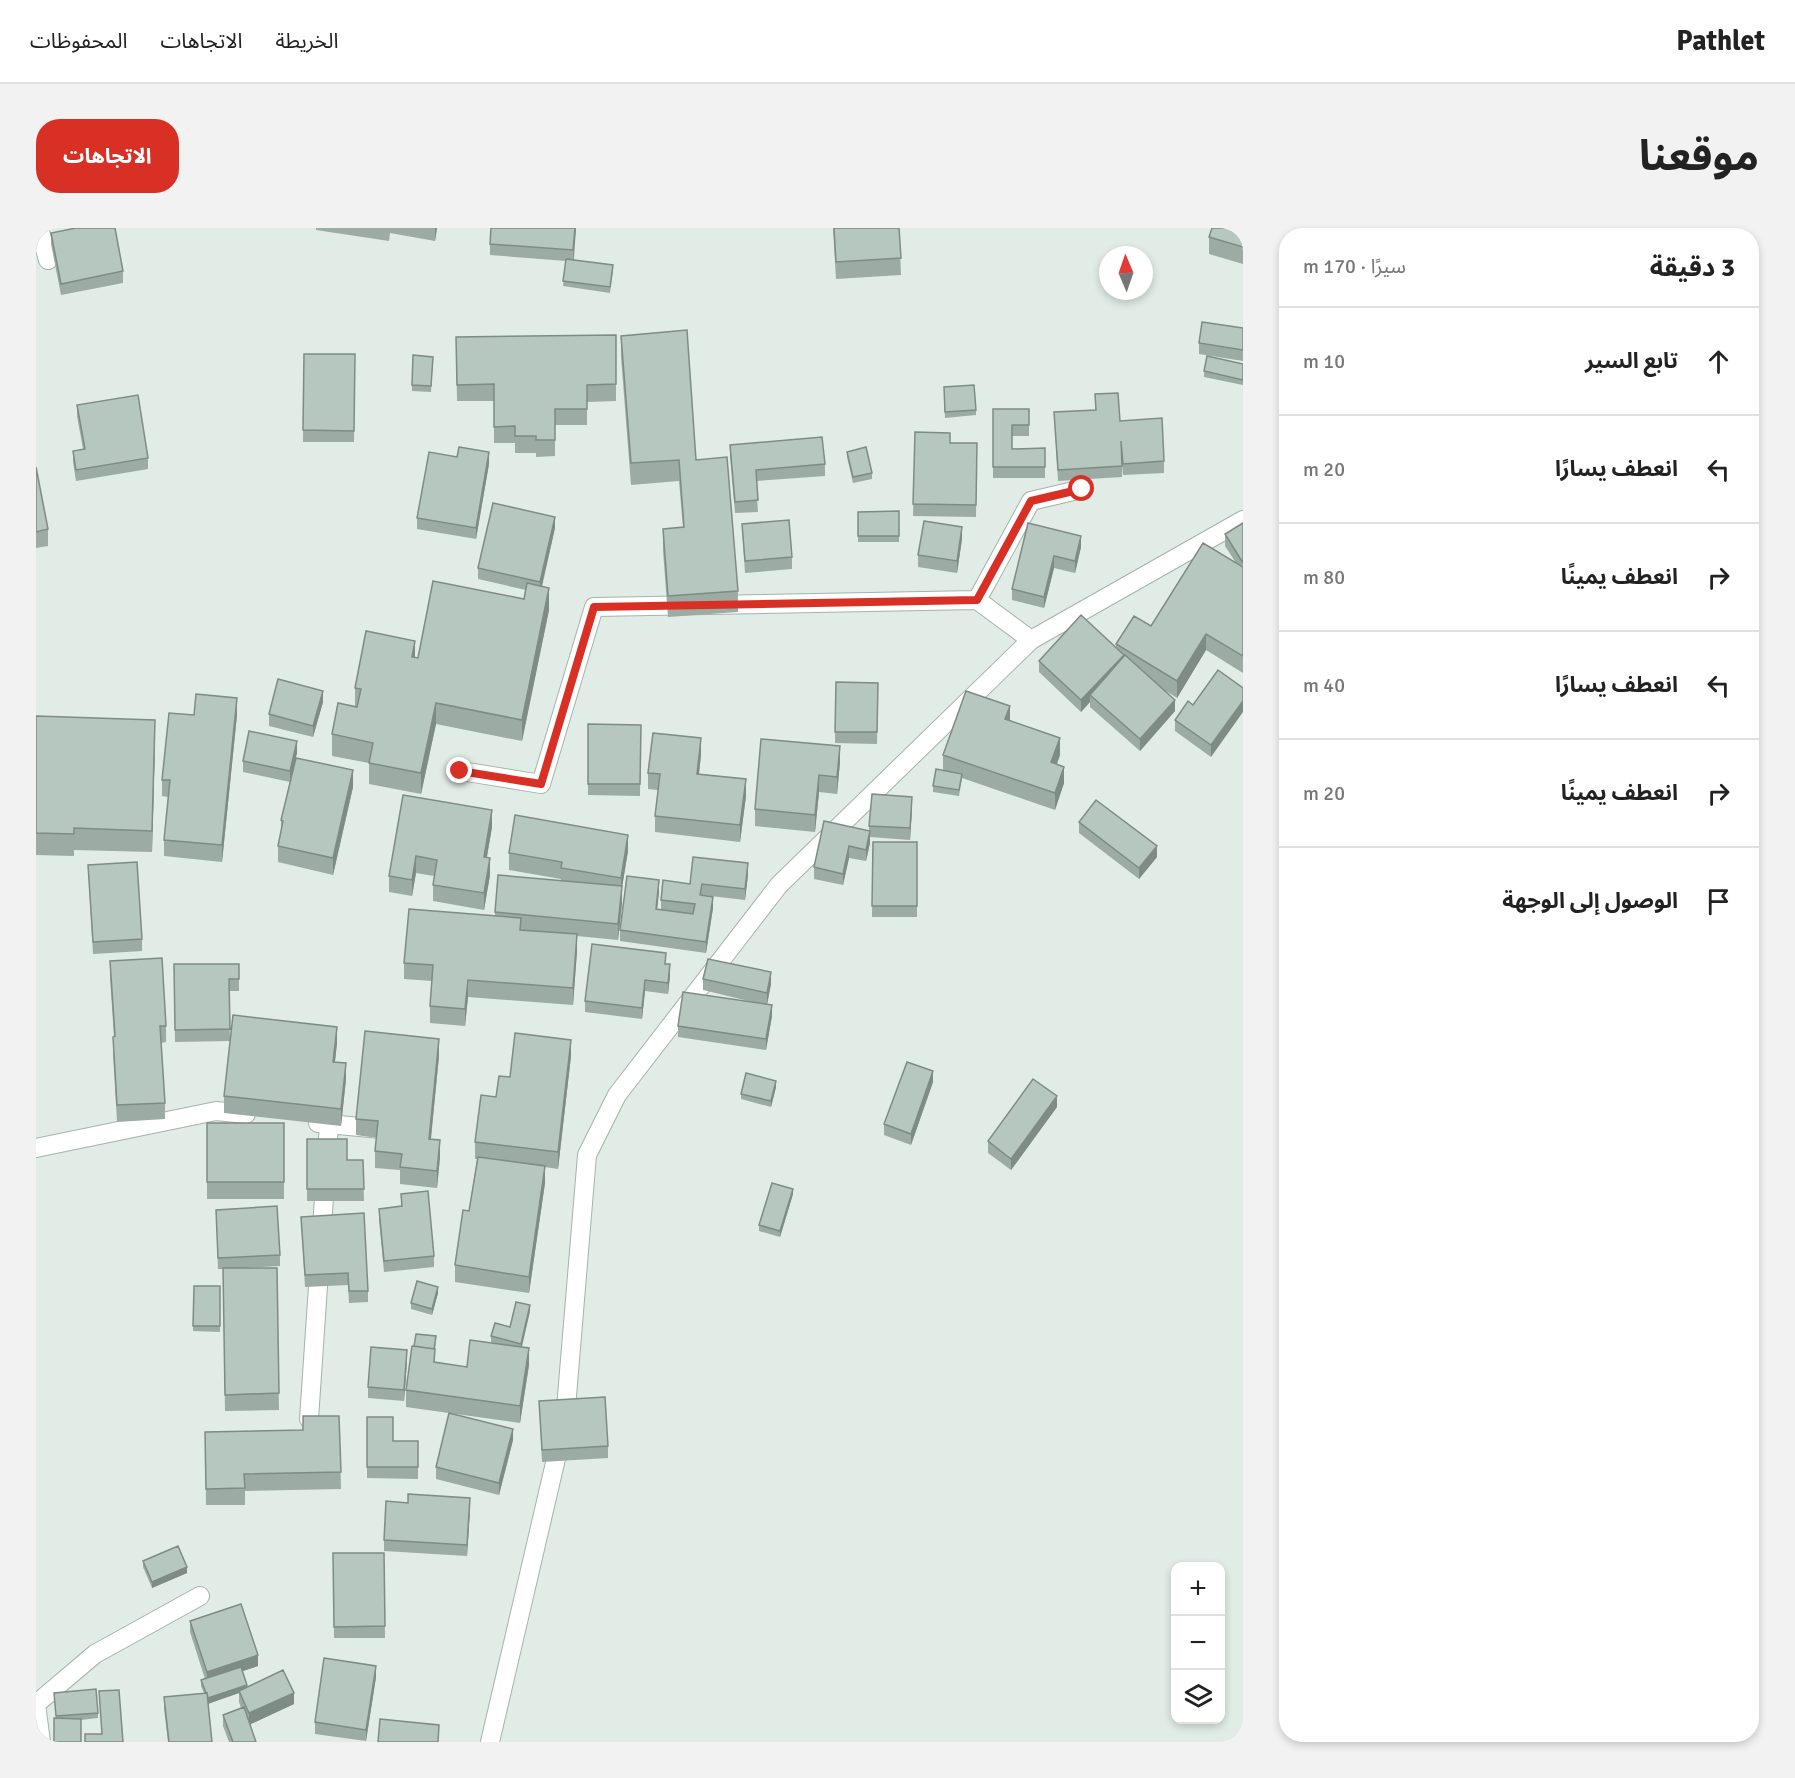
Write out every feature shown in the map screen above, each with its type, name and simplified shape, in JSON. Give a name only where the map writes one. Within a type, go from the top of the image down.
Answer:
[{"type":"street","points":[[39,228],[48,260]]},
{"type":"street","points":[[977,600],[1031,501],[1082,489]]},
{"type":"street","points":[[490,1742],[565,1420],[587,1155],[617,1095],[778,885],[1031,640],[1243,520]]},
{"type":"street","points":[[460,771],[541,784],[594,607],[977,600],[1031,640]]},
{"type":"street","points":[[36,1148],[216,1111],[261,1116]]},
{"type":"street","points":[[306,1121],[385,1130]]},
{"type":"street","points":[[309,1419],[329,1124]]},
{"type":"street","points":[[41,1742],[36,1704],[95,1654],[200,1596]]},
{"type":"building","points":[[76,228],[115,228],[123,271],[61,284],[51,233]]},
{"type":"building","points":[[491,228],[575,228],[573,250],[490,244]]},
{"type":"building","points":[[834,228],[899,228],[901,258],[836,262]]},
{"type":"building","points":[[1212,228],[1243,228],[1243,247],[1209,237]]},
{"type":"building","points":[[566,259],[613,265],[610,287],[563,281]]},
{"type":"building","points":[[1202,322],[1243,328],[1243,350],[1199,343]]},
{"type":"building","points":[[687,330],[696,460],[727,457],[738,591],[668,596],[663,529],[684,527],[679,460],[631,463],[621,336]]},
{"type":"building","points":[[616,335],[616,384],[587,385],[587,409],[555,409],[555,440],[536,440],[536,436],[515,436],[515,426],[494,427],[494,384],[457,385],[456,337]]},
{"type":"building","points":[[304,354],[355,354],[354,431],[303,430]]},
{"type":"building","points":[[413,355],[433,357],[431,386],[412,385]]},
{"type":"building","points":[[1207,356],[1243,364],[1243,380],[1204,371]]},
{"type":"building","points":[[974,385],[976,410],[945,412],[944,387]]},
{"type":"building","points":[[1118,393],[1120,421],[1162,418],[1164,461],[1123,464],[1121,441],[1122,466],[1058,470],[1054,412],[1096,410],[1095,394]]},
{"type":"building","points":[[138,395],[148,458],[76,470],[73,451],[85,449],[77,405]]},
{"type":"building","points":[[993,409],[1029,409],[1029,425],[1012,425],[1012,449],[1045,448],[1045,467],[993,467]]},
{"type":"building","points":[[915,432],[950,433],[950,443],[977,443],[976,505],[913,504]]},
{"type":"building","points":[[822,437],[825,464],[756,470],[758,500],[735,502],[730,445]]},
{"type":"building","points":[[459,447],[489,452],[476,528],[417,518],[429,452],[457,457]]},
{"type":"building","points":[[866,447],[872,473],[853,477],[847,452]]},
{"type":"building","points":[[36,467],[48,529],[36,532]]},
{"type":"building","points":[[493,503],[555,517],[540,582],[478,568]]},
{"type":"building","points":[[899,511],[899,536],[858,536],[858,512]]},
{"type":"building","points":[[789,520],[792,557],[745,561],[742,524]]},
{"type":"building","points":[[924,521],[962,527],[957,561],[918,555]]},
{"type":"building","points":[[1028,523],[1081,536],[1075,561],[1054,556],[1044,597],[1012,589]]},
{"type":"building","points":[[1243,523],[1243,563],[1225,534]]},
{"type":"building","points":[[1203,543],[1243,567],[1243,656],[1206,634],[1177,681],[1116,644],[1134,616],[1151,626]]},
{"type":"building","points":[[433,581],[524,599],[527,583],[549,588],[522,720],[436,703],[421,773],[369,763],[373,743],[332,734],[338,703],[357,707],[361,689],[355,688],[366,631],[415,641],[412,657],[418,658]]},
{"type":"building","points":[[1081,615],[1124,655],[1081,700],[1039,661]]},
{"type":"building","points":[[1125,655],[1175,700],[1140,739],[1090,695]]},
{"type":"building","points":[[1218,670],[1243,688],[1243,701],[1211,745],[1175,720],[1188,701],[1193,705]]},
{"type":"building","points":[[278,679],[323,691],[313,726],[269,714]]},
{"type":"building","points":[[836,682],[878,683],[877,732],[835,732]]},
{"type":"building","points":[[966,691],[1010,706],[1005,719],[1060,738],[1051,762],[1064,767],[1055,793],[943,755]]},
{"type":"building","points":[[196,694],[237,698],[222,845],[164,840],[170,780],[162,780],[169,713],[194,715]]},
{"type":"building","points":[[36,716],[155,720],[152,831],[74,828],[74,834],[36,833]]},
{"type":"building","points":[[588,724],[641,725],[640,784],[588,784]]},
{"type":"building","points":[[249,731],[297,741],[290,771],[243,761]]},
{"type":"building","points":[[653,733],[701,738],[697,774],[746,779],[740,825],[655,816],[660,774],[648,773]]},
{"type":"building","points":[[761,739],[840,746],[837,777],[819,775],[815,815],[755,809]]},
{"type":"building","points":[[296,758],[353,770],[333,858],[278,846],[283,821],[281,820]]},
{"type":"building","points":[[936,769],[962,774],[959,790],[933,786]]},
{"type":"building","points":[[872,794],[912,797],[910,828],[869,826]]},
{"type":"building","points":[[403,795],[492,810],[484,857],[490,858],[484,893],[433,885],[437,860],[416,856],[412,880],[389,876]]},
{"type":"building","points":[[1096,800],[1157,846],[1139,868],[1079,822]]},
{"type":"building","points":[[515,815],[628,835],[621,878],[561,868],[562,862],[509,853]]},
{"type":"building","points":[[824,821],[870,831],[866,850],[849,846],[843,874],[814,867]]},
{"type":"building","points":[[873,842],[917,842],[917,906],[872,906]]},
{"type":"building","points":[[693,857],[748,863],[745,889],[702,884],[700,895],[713,897],[706,942],[620,930],[627,876],[659,880],[656,909],[693,914],[695,904],[661,900],[663,880],[690,884]]},
{"type":"building","points":[[137,862],[142,939],[93,942],[88,865]]},
{"type":"building","points":[[498,875],[622,886],[618,924],[495,912]]},
{"type":"building","points":[[409,909],[521,918],[520,930],[577,934],[573,988],[468,980],[465,1009],[430,1006],[433,965],[404,963]]},
{"type":"building","points":[[592,944],[666,953],[665,964],[670,964],[668,983],[645,980],[642,1008],[585,1001]]},
{"type":"building","points":[[162,958],[166,1026],[160,1026],[165,1103],[117,1105],[110,961]]},
{"type":"building","points":[[708,959],[771,972],[767,993],[703,979]]},
{"type":"building","points":[[174,964],[239,964],[239,979],[229,979],[230,1029],[175,1030]]},
{"type":"building","points":[[683,992],[772,1005],[766,1039],[678,1026]]},
{"type":"building","points":[[233,1015],[337,1027],[333,1062],[346,1063],[341,1109],[224,1096]]},
{"type":"building","points":[[365,1031],[439,1039],[429,1139],[440,1140],[437,1171],[400,1167],[402,1154],[375,1151],[378,1121],[356,1119]]},
{"type":"building","points":[[515,1033],[571,1040],[558,1152],[475,1142],[481,1095],[496,1097],[499,1076],[510,1077]]},
{"type":"building","points":[[907,1062],[933,1071],[911,1134],[884,1124]]},
{"type":"building","points":[[746,1073],[776,1081],[771,1101],[741,1094]]},
{"type":"building","points":[[1033,1079],[1057,1096],[1011,1159],[988,1141]]},
{"type":"building","points":[[207,1123],[284,1123],[284,1182],[207,1182]]},
{"type":"building","points":[[307,1139],[347,1139],[347,1160],[363,1160],[364,1189],[307,1189]]},
{"type":"building","points":[[478,1157],[545,1166],[529,1277],[455,1265],[463,1210],[469,1211]]},
{"type":"building","points":[[772,1183],[793,1189],[780,1231],[759,1225]]},
{"type":"building","points":[[428,1191],[434,1256],[384,1261],[379,1209],[402,1206],[401,1194]]},
{"type":"building","points":[[277,1206],[280,1255],[218,1258],[216,1210]]},
{"type":"building","points":[[364,1213],[368,1291],[349,1291],[348,1273],[305,1275],[301,1217]]},
{"type":"building","points":[[223,1268],[277,1268],[279,1393],[225,1395]]},
{"type":"building","points":[[417,1281],[438,1287],[432,1309],[411,1303]]},
{"type":"building","points":[[194,1286],[220,1286],[220,1326],[193,1326]]},
{"type":"building","points":[[516,1302],[530,1305],[521,1344],[491,1336],[495,1323],[510,1327]]},
{"type":"building","points":[[416,1334],[436,1336],[434,1349],[414,1346]]},
{"type":"building","points":[[470,1340],[529,1348],[520,1406],[406,1390],[412,1346],[435,1349],[434,1362],[467,1367]]},
{"type":"building","points":[[371,1347],[407,1350],[404,1390],[368,1387]]},
{"type":"building","points":[[605,1397],[608,1446],[542,1450],[539,1401]]},
{"type":"building","points":[[449,1413],[513,1429],[499,1483],[436,1467]]},
{"type":"building","points":[[303,1416],[339,1416],[341,1472],[244,1474],[245,1488],[206,1489],[205,1432],[303,1430]]},
{"type":"building","points":[[367,1417],[393,1417],[393,1441],[418,1441],[418,1467],[367,1467]]},
{"type":"building","points":[[408,1494],[470,1498],[467,1545],[384,1540],[386,1501],[408,1503]]},
{"type":"building","points":[[178,1546],[187,1567],[152,1582],[143,1561]]},
{"type":"building","points":[[333,1553],[384,1553],[385,1626],[334,1627]]},
{"type":"building","points":[[241,1604],[258,1655],[207,1672],[190,1621]]},
{"type":"building","points":[[324,1658],[376,1666],[366,1730],[315,1722]]},
{"type":"building","points":[[241,1667],[247,1685],[208,1698],[201,1680]]},
{"type":"building","points":[[283,1670],[294,1693],[249,1713],[239,1691]]},
{"type":"building","points":[[96,1689],[98,1713],[56,1716],[54,1693]]},
{"type":"building","points":[[119,1690],[123,1742],[85,1742],[85,1734],[102,1734],[99,1691]]},
{"type":"building","points":[[207,1693],[212,1742],[169,1742],[164,1697]]},
{"type":"building","points":[[244,1707],[256,1742],[233,1742],[223,1715]]},
{"type":"building","points":[[54,1718],[81,1719],[81,1742],[54,1742]]},
{"type":"building","points":[[380,1719],[439,1725],[438,1742],[378,1742]]},
{"type":"route","points":[[460,771],[541,784],[594,607],[977,600],[1031,501],[1082,489]]}]
